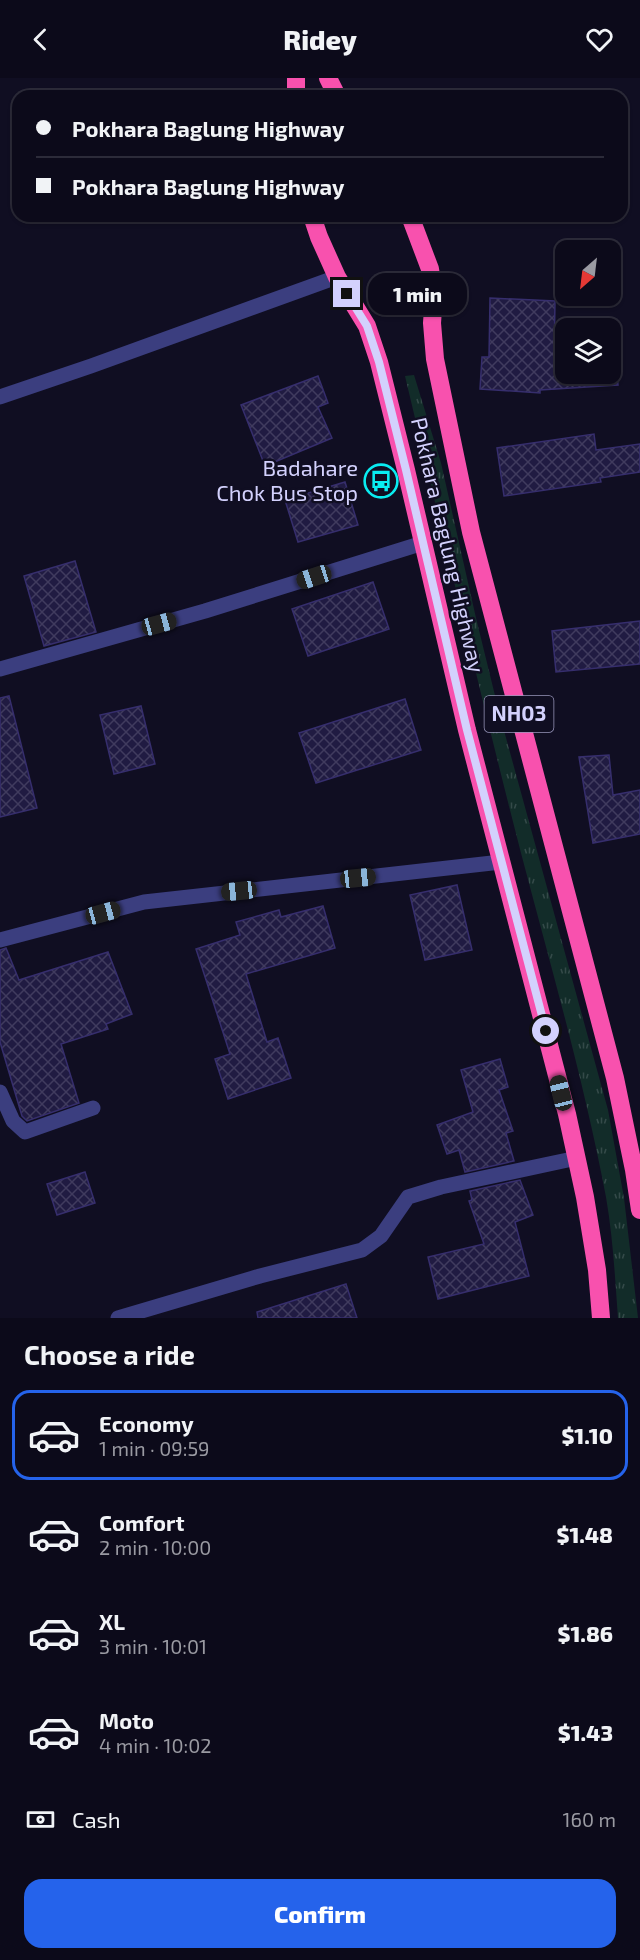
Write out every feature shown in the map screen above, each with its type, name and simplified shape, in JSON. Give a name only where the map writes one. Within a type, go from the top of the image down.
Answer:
[{"type":"highway","name":"Pokhara Baglung Highway","points":[[314,222],[337,277],[367,326],[379,362],[467,730],[577,1158],[585,1197],[598,1314]]},
{"type":"highway","name":"Pokhara Baglung Highway","points":[[412,222],[430,269],[434,295],[432,323],[435,359],[471,531],[615,1078],[640,1210]]},
{"type":"street","points":[[0,397],[337,277]]},
{"type":"street","points":[[0,669],[205,612],[423,543]]},
{"type":"street","points":[[0,940],[144,902],[501,862]]},
{"type":"street","points":[[0,1092],[13,1121],[25,1131],[93,1108]]},
{"type":"street","points":[[118,1318],[260,1276],[362,1250],[381,1236],[408,1197],[441,1187],[577,1158]]},
{"type":"green space","points":[[414,375],[441,463],[500,716],[608,1110],[624,1198],[638,1318],[618,1318],[614,1258],[606,1197],[588,1110],[491,734],[405,376]]},
{"type":"building","points":[[490,298],[555,301],[555,384],[618,385],[540,390],[540,393],[480,389],[482,357],[489,357]]},
{"type":"building","points":[[318,376],[328,403],[318,407],[332,438],[265,466],[241,405]]},
{"type":"building","points":[[594,434],[596,450],[640,444],[640,472],[600,478],[601,482],[504,496],[497,448]]},
{"type":"building","points":[[345,482],[358,525],[298,542],[285,500]]},
{"type":"building","points":[[75,561],[96,632],[44,646],[24,576]]},
{"type":"building","points":[[373,582],[389,629],[308,656],[292,609]]},
{"type":"building","points":[[640,621],[640,664],[556,672],[552,631]]},
{"type":"building","points":[[9,696],[37,808],[0,817],[0,698]]},
{"type":"building","points":[[405,699],[421,750],[316,783],[299,733]]},
{"type":"building","points":[[141,706],[155,764],[114,774],[100,715]]},
{"type":"building","points":[[609,755],[613,795],[640,790],[640,834],[593,843],[579,757]]},
{"type":"building","points":[[457,885],[472,950],[425,960],[410,895]]},
{"type":"building","points":[[323,906],[335,948],[246,974],[267,1042],[278,1038],[291,1078],[228,1099],[215,1059],[230,1054],[196,949],[240,935],[236,922],[279,910],[281,917]]},
{"type":"building","points":[[6,948],[19,980],[108,952],[132,1014],[106,1024],[108,1029],[61,1044],[79,1103],[27,1121],[22,1116],[0,1042],[0,950]]},
{"type":"building","points":[[500,1059],[508,1087],[499,1090],[513,1131],[506,1133],[514,1161],[465,1172],[459,1150],[447,1154],[437,1125],[473,1112],[461,1070]]},
{"type":"building","points":[[85,1172],[95,1203],[57,1215],[47,1184]]},
{"type":"building","points":[[520,1180],[533,1215],[515,1222],[529,1276],[438,1299],[428,1257],[484,1244],[469,1201],[472,1200],[470,1191]]},
{"type":"building","points":[[346,1284],[357,1318],[258,1318],[257,1312]]},
{"type":"place","name":"Badahare Chok Bus Stop","points":[[381,481]]},
{"type":"route","points":[[347,294],[367,326],[379,362],[467,730],[546,1031]]}]
